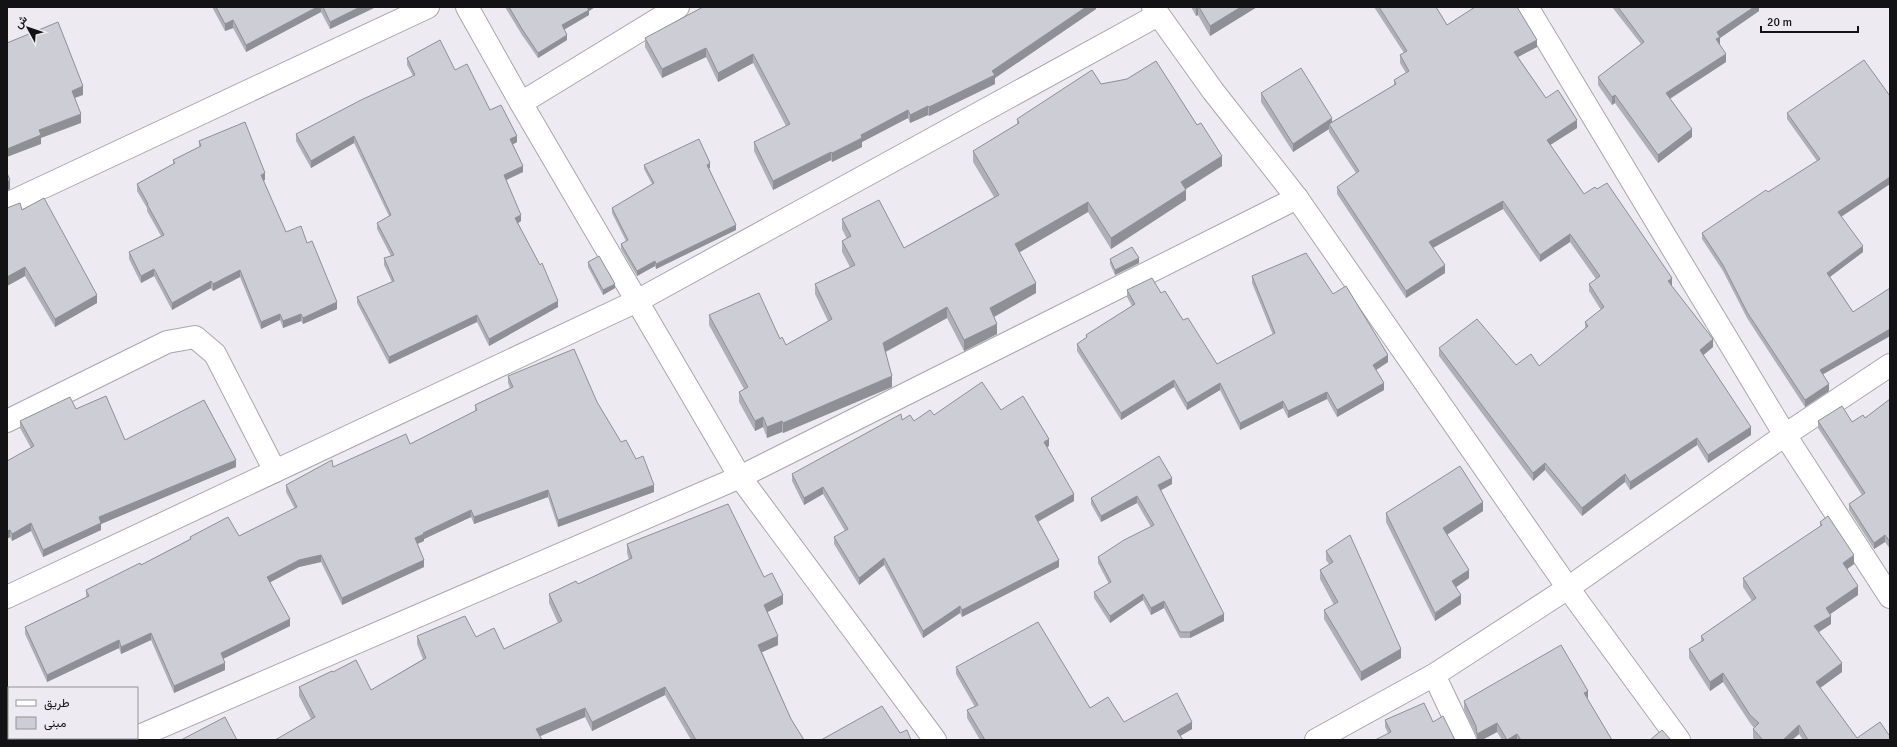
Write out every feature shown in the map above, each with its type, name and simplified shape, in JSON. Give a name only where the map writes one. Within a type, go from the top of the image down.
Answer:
[{"type":"street","points":[[7,204],[428,7]]},
{"type":"street","points":[[467,7],[521,103],[740,477],[935,740]]},
{"type":"street","points":[[521,103],[678,7]]},
{"type":"street","points":[[1527,7],[1785,435],[1890,597]]},
{"type":"street","points":[[7,597],[637,301],[1156,11],[1213,91],[1297,198],[1568,588],[1679,740]]},
{"type":"street","points":[[138,737],[740,477],[1297,198]]},
{"type":"street","points":[[7,421],[167,342],[195,337],[215,354],[275,471]]},
{"type":"street","points":[[1316,740],[1434,675],[1568,588],[1785,435],[1890,365]]},
{"type":"street","points":[[1434,675],[1465,740]]},
{"type":"building","points":[[216,7],[317,7],[246,45],[233,20],[225,24]]},
{"type":"building","points":[[323,7],[360,7],[330,22]]},
{"type":"building","points":[[509,7],[587,7],[589,10],[562,25],[567,35],[538,53]]},
{"type":"building","points":[[703,7],[1086,7],[992,71],[995,75],[910,115],[908,110],[861,135],[862,138],[773,181],[754,142],[790,124],[753,54],[718,73],[706,48],[662,69],[645,38]]},
{"type":"building","points":[[1199,7],[1241,7],[1210,26]]},
{"type":"building","points":[[1379,7],[1436,7],[1447,25],[1475,7],[1517,7],[1537,40],[1514,52],[1546,98],[1558,90],[1577,120],[1547,140],[1584,194],[1595,187],[1597,189],[1607,183],[1672,278],[1668,281],[1713,339],[1700,350],[1751,427],[1708,455],[1697,438],[1630,482],[1625,474],[1582,508],[1545,463],[1533,473],[1439,348],[1477,319],[1516,365],[1531,354],[1539,366],[1588,326],[1585,322],[1604,307],[1589,284],[1600,276],[1570,234],[1540,255],[1503,201],[1429,242],[1445,265],[1406,291],[1337,187],[1359,171],[1329,124],[1396,84],[1394,80],[1409,71],[1400,55],[1407,51]]},
{"type":"building","points":[[1618,7],[1754,7],[1717,32],[1720,37],[1716,39],[1726,54],[1666,93],[1692,129],[1658,155],[1615,95],[1612,97],[1598,77],[1644,42]]},
{"type":"building","points":[[58,22],[83,86],[72,91],[81,114],[39,130],[41,135],[7,149],[7,43]]},
{"type":"building","points":[[440,40],[455,70],[467,64],[490,110],[501,105],[517,136],[510,139],[523,166],[504,175],[521,215],[515,218],[540,265],[542,263],[558,301],[489,339],[477,315],[389,357],[357,297],[394,281],[384,258],[394,255],[377,223],[391,215],[354,136],[311,161],[296,134],[361,100],[415,75],[407,58]]},
{"type":"building","points":[[1864,60],[1890,96],[1890,177],[1838,212],[1863,246],[1827,273],[1853,312],[1890,288],[1890,329],[1820,370],[1829,384],[1805,400],[1747,312],[1723,265],[1702,233],[1766,190],[1768,192],[1820,159],[1787,113]]},
{"type":"building","points":[[1156,61],[1197,125],[1201,123],[1222,156],[1181,182],[1186,190],[1111,238],[1088,202],[1015,244],[1036,283],[990,308],[997,324],[964,340],[947,307],[883,343],[892,376],[783,423],[782,421],[767,427],[763,417],[755,421],[739,392],[748,387],[709,315],[759,293],[780,339],[782,337],[786,345],[832,319],[815,284],[855,265],[842,241],[851,236],[842,219],[879,200],[904,248],[999,195],[973,151],[1019,123],[1017,119],[1092,70],[1101,84],[1127,79]]},
{"type":"building","points":[[1301,68],[1332,118],[1293,144],[1261,93]]},
{"type":"building","points":[[245,122],[265,173],[261,175],[286,232],[301,226],[307,243],[312,241],[337,302],[303,318],[301,314],[283,321],[280,314],[261,322],[240,270],[213,284],[211,281],[172,303],[154,269],[141,276],[129,252],[164,235],[137,184],[175,163],[173,160],[201,146],[199,141]]},
{"type":"building","points":[[699,139],[710,163],[707,165],[736,225],[656,264],[655,261],[637,271],[621,244],[628,240],[612,208],[654,183],[644,165]]},
{"type":"building","points":[[7,173],[10,180],[7,182]]},
{"type":"building","points":[[44,198],[97,295],[55,319],[25,267],[7,277],[7,208],[20,203],[22,210]]},
{"type":"building","points":[[1132,247],[1139,258],[1115,270],[1110,259]]},
{"type":"building","points":[[1306,253],[1333,294],[1346,286],[1388,355],[1373,365],[1384,383],[1337,410],[1327,392],[1288,411],[1283,401],[1240,423],[1220,383],[1187,403],[1174,380],[1121,413],[1077,344],[1087,337],[1086,335],[1135,304],[1127,290],[1152,278],[1161,293],[1165,291],[1183,320],[1188,318],[1217,364],[1275,333],[1252,276]]},
{"type":"building","points":[[599,256],[615,284],[603,290],[588,262]]},
{"type":"building","points":[[574,349],[597,402],[621,442],[626,440],[636,459],[643,456],[654,485],[558,520],[548,490],[474,517],[471,510],[415,538],[424,560],[342,598],[321,555],[299,560],[267,577],[290,619],[221,653],[225,663],[174,686],[151,633],[121,647],[119,640],[47,675],[25,627],[89,596],[86,590],[140,563],[141,565],[191,539],[190,537],[228,517],[239,536],[297,507],[286,485],[332,460],[333,467],[406,434],[410,444],[477,410],[475,405],[513,387],[508,376]]},
{"type":"building","points":[[982,382],[1001,410],[1023,396],[1049,439],[1044,442],[1074,494],[1035,516],[1059,560],[962,610],[960,606],[923,631],[884,558],[859,578],[834,537],[848,529],[823,487],[804,498],[792,474],[901,414],[902,420],[910,415],[914,421],[930,410],[934,415]]},
{"type":"building","points":[[106,396],[125,440],[204,400],[236,460],[99,517],[101,523],[43,550],[31,523],[12,534],[10,530],[7,531],[7,461],[34,446],[20,421],[70,397],[76,409]]},
{"type":"building","points":[[1890,399],[1890,542],[1885,535],[1874,543],[1849,504],[1865,493],[1818,421],[1842,406],[1852,422],[1863,415],[1865,418]]},
{"type":"building","points":[[1159,456],[1172,478],[1158,485],[1224,614],[1190,632],[1180,632],[1164,601],[1151,608],[1143,594],[1110,616],[1094,592],[1111,582],[1098,557],[1124,540],[1154,525],[1137,496],[1101,516],[1091,498]]},
{"type":"building","points":[[1460,466],[1483,502],[1443,528],[1469,570],[1452,581],[1461,595],[1435,613],[1386,513]]},
{"type":"building","points":[[728,504],[764,577],[772,573],[783,595],[764,605],[778,636],[758,645],[791,719],[804,740],[696,740],[665,687],[592,722],[585,708],[536,729],[542,740],[275,740],[315,717],[299,687],[356,660],[371,690],[426,658],[417,636],[465,616],[476,637],[494,628],[504,649],[562,621],[549,594],[576,581],[578,584],[632,558],[627,544]]},
{"type":"building","points":[[1828,516],[1854,555],[1843,563],[1858,586],[1826,608],[1831,616],[1814,626],[1842,663],[1816,682],[1857,738],[1880,722],[1889,735],[1890,734],[1890,740],[1808,740],[1799,725],[1783,740],[1763,740],[1753,729],[1759,723],[1750,715],[1723,673],[1710,682],[1689,649],[1704,640],[1701,636],[1756,598],[1743,578],[1822,525],[1820,522]]},
{"type":"building","points":[[1350,535],[1401,649],[1361,672],[1324,610],[1338,602],[1320,570],[1333,562],[1326,551]]},
{"type":"building","points":[[1038,622],[1090,708],[1108,697],[1124,722],[1177,693],[1192,722],[1177,731],[1183,740],[985,740],[967,710],[978,705],[956,667]]},
{"type":"building","points":[[1561,645],[1588,691],[1584,693],[1612,740],[1521,740],[1517,734],[1507,740],[1497,723],[1477,734],[1476,726],[1464,701]]},
{"type":"building","points":[[1424,703],[1433,722],[1443,716],[1455,740],[1375,740],[1391,732],[1385,720]]},
{"type":"building","points":[[882,706],[900,733],[907,730],[911,740],[821,740]]},
{"type":"building","points":[[225,717],[237,740],[181,740]]},
{"type":"building","points":[[1662,730],[1671,740],[1650,740]]}]
